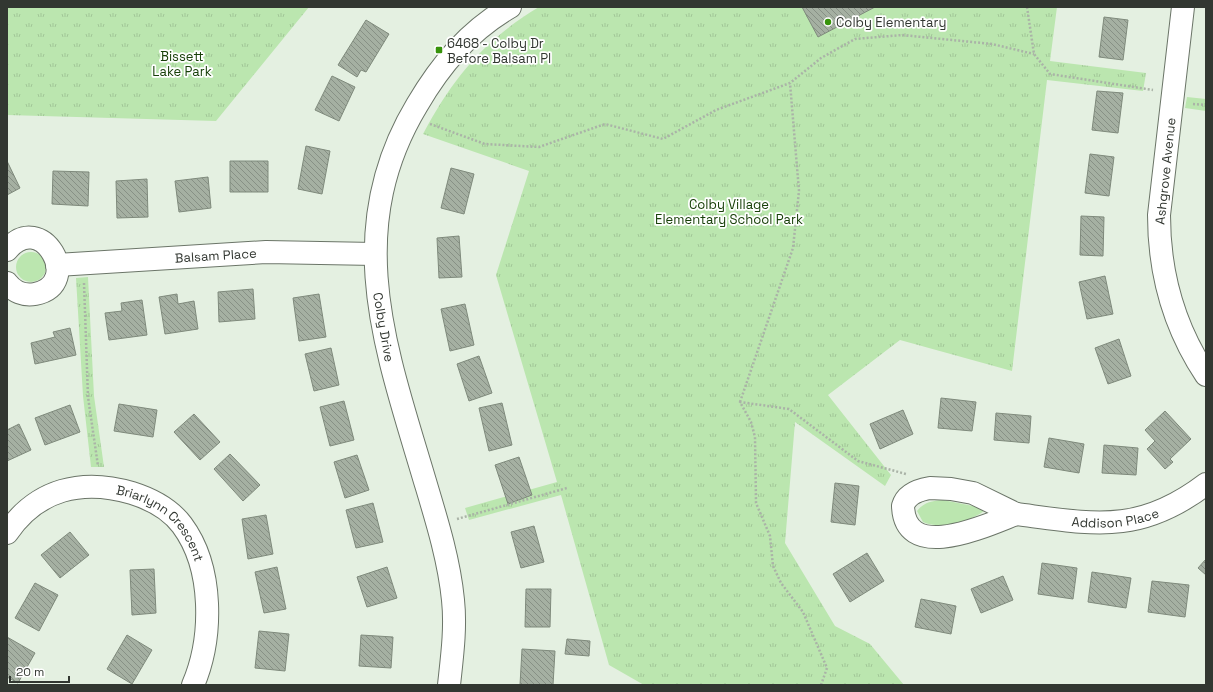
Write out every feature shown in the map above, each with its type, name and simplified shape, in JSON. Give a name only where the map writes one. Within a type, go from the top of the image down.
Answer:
[{"type":"street","name":"Colby Drive","points":[[449,685],[454,626],[453,600],[438,525],[384,338],[378,300],[375,254],[378,219],[386,177],[410,117],[429,85],[456,50],[472,33],[510,7]]},
{"type":"street","name":"Ashgrove Avenue","points":[[1183,7],[1159,215],[1161,253],[1173,310],[1186,342],[1206,374]]},
{"type":"street","points":[[7,250],[12,244],[20,240],[36,239],[46,244],[52,250],[58,265],[53,282],[42,292],[31,295],[22,294],[12,289],[7,283]]},
{"type":"street","name":"Balsam Place","points":[[58,265],[266,252],[375,254]]},
{"type":"street","name":"Addison Place","points":[[1016,514],[1092,523],[1132,521],[1157,513],[1192,494],[1206,484]]},
{"type":"street","name":"Briarlynn Crescent","points":[[7,533],[24,512],[45,498],[76,487],[101,486],[138,495],[164,508],[184,527],[196,550],[203,574],[207,625],[204,651],[193,685]]},
{"type":"path","points":[[1027,7],[1034,54],[1050,74],[1173,93]]},
{"type":"path","points":[[410,117],[485,144],[539,147],[604,124],[663,139],[716,110],[790,83],[821,58],[855,39],[874,36],[902,35],[992,44],[1034,54]]},
{"type":"path","points":[[790,83],[799,191],[793,248],[740,402],[751,422],[755,437],[756,503],[770,536],[773,566],[781,583],[803,612],[827,668],[821,685]]},
{"type":"path","points":[[83,263],[88,397],[101,486]]},
{"type":"path","points":[[740,402],[789,409],[858,461],[908,474]]},
{"type":"path","points":[[438,525],[567,488]]},
{"type":"green space","name":"Bissett Lake Park","points":[[7,7],[309,7],[216,121],[7,115]]},
{"type":"green space","name":"Colby Village Elementary School Park","points":[[539,7],[1057,7],[1050,61],[1146,73],[1143,91],[1047,80],[1012,371],[900,340],[828,395],[891,475],[885,486],[795,422],[785,543],[835,626],[870,644],[904,685],[644,685],[609,665],[561,495],[469,520],[465,508],[557,482],[496,275],[529,171],[423,134],[446,95],[472,62],[502,33]]},
{"type":"green space","points":[[1187,97],[1206,99],[1206,111],[1185,108]]},
{"type":"green space","points":[[31,252],[42,256],[46,267],[42,278],[31,282],[20,278],[16,267],[20,256]]},
{"type":"green space","points":[[88,277],[94,396],[104,467],[91,467],[83,396],[76,278]]},
{"type":"green space","points":[[943,500],[978,507],[984,511],[955,524],[938,525],[923,522],[917,511],[928,502]]},
{"type":"building","name":"Colby Elementary","points":[[802,7],[875,7],[818,37]]},
{"type":"building","points":[[1104,17],[1128,20],[1123,60],[1099,57]]},
{"type":"building","points":[[366,20],[389,34],[366,72],[361,70],[357,77],[338,65]]},
{"type":"building","points":[[332,76],[355,87],[339,121],[315,110]]},
{"type":"building","points":[[1097,91],[1123,93],[1118,133],[1092,130]]},
{"type":"building","points":[[306,146],[330,151],[322,194],[298,189]]},
{"type":"building","points":[[1090,154],[1114,157],[1109,196],[1085,193]]},
{"type":"building","points":[[7,161],[20,188],[7,195]]},
{"type":"building","points":[[230,161],[268,161],[268,192],[230,192]]},
{"type":"building","points":[[451,168],[474,174],[464,214],[441,208]]},
{"type":"building","points":[[53,171],[89,172],[88,206],[52,204]]},
{"type":"building","points":[[208,177],[211,208],[179,212],[175,181]]},
{"type":"building","points":[[147,179],[148,217],[117,218],[116,181]]},
{"type":"building","points":[[1081,216],[1104,217],[1103,256],[1080,255]]},
{"type":"building","points":[[459,236],[462,277],[439,278],[437,238]]},
{"type":"building","points":[[1105,276],[1113,314],[1087,319],[1079,282]]},
{"type":"building","points":[[253,289],[255,319],[219,322],[218,292]]},
{"type":"building","points":[[177,294],[178,304],[194,301],[198,329],[165,334],[159,297]]},
{"type":"building","points":[[319,294],[326,337],[299,341],[293,298]]},
{"type":"building","points":[[142,300],[147,335],[109,340],[105,313],[122,311],[121,303]]},
{"type":"building","points":[[465,304],[474,345],[450,351],[441,309]]},
{"type":"building","points":[[70,328],[76,355],[35,364],[31,343],[55,337],[53,332]]},
{"type":"building","points":[[1119,339],[1131,376],[1108,384],[1095,348]]},
{"type":"building","points":[[331,348],[339,385],[314,391],[305,354]]},
{"type":"building","points":[[479,356],[492,393],[469,401],[457,364]]},
{"type":"building","points":[[941,398],[976,402],[972,431],[938,428]]},
{"type":"building","points":[[344,401],[354,440],[330,446],[320,407]]},
{"type":"building","points":[[502,403],[512,445],[489,451],[479,408]]},
{"type":"building","points":[[119,404],[157,410],[153,437],[114,431]]},
{"type":"building","points":[[70,405],[80,432],[45,445],[35,418]]},
{"type":"building","points":[[903,410],[913,434],[880,449],[870,424]]},
{"type":"building","points":[[1165,411],[1191,439],[1170,459],[1173,462],[1165,469],[1147,449],[1155,441],[1145,430]]},
{"type":"building","points":[[996,413],[1031,416],[1029,443],[994,440]]},
{"type":"building","points":[[194,414],[220,442],[200,460],[174,432]]},
{"type":"building","points":[[19,424],[31,450],[7,461],[7,430]]},
{"type":"building","points":[[1049,438],[1084,444],[1079,473],[1044,467]]},
{"type":"building","points":[[1104,445],[1138,448],[1136,475],[1102,473]]},
{"type":"building","points":[[230,454],[260,485],[243,501],[214,469]]},
{"type":"building","points":[[357,455],[369,490],[345,498],[334,462]]},
{"type":"building","points":[[519,457],[532,495],[508,504],[495,465]]},
{"type":"building","points":[[835,483],[859,486],[855,525],[831,522]]},
{"type":"building","points":[[373,503],[383,542],[356,548],[346,510]]},
{"type":"building","points":[[266,515],[273,554],[248,559],[242,519]]},
{"type":"building","points":[[534,526],[544,562],[521,568],[511,532]]},
{"type":"building","points":[[70,532],[89,555],[60,578],[41,555]]},
{"type":"building","points":[[867,553],[884,581],[850,602],[833,574]]},
{"type":"building","points":[[1206,559],[1206,575],[1198,568]]},
{"type":"building","points":[[1042,563],[1077,568],[1073,599],[1038,594]]},
{"type":"building","points":[[277,567],[286,609],[264,613],[255,572]]},
{"type":"building","points":[[387,567],[397,598],[367,607],[357,577]]},
{"type":"building","points":[[154,569],[156,613],[132,615],[130,570]]},
{"type":"building","points":[[1092,572],[1131,578],[1126,608],[1088,602]]},
{"type":"building","points":[[1003,576],[1013,600],[981,613],[971,589]]},
{"type":"building","points":[[1152,581],[1189,585],[1185,617],[1148,612]]},
{"type":"building","points":[[35,583],[58,595],[39,631],[15,618]]},
{"type":"building","points":[[526,589],[551,589],[550,627],[525,627]]},
{"type":"building","points":[[921,599],[956,606],[951,634],[915,627]]},
{"type":"building","points":[[259,631],[289,634],[285,671],[255,668]]},
{"type":"building","points":[[127,635],[152,650],[132,684],[107,669]]},
{"type":"building","points":[[361,635],[393,637],[391,668],[359,666]]},
{"type":"building","points":[[7,637],[35,653],[18,683],[7,677]]},
{"type":"building","points":[[567,639],[590,641],[589,656],[565,654]]},
{"type":"building","points":[[522,649],[555,651],[553,685],[520,685]]},
{"type":"place","name":"Colby Elementary","points":[[828,22]]},
{"type":"place","name":"6468 - Colby Dr Before Balsam Pl","points":[[439,50]]}]
